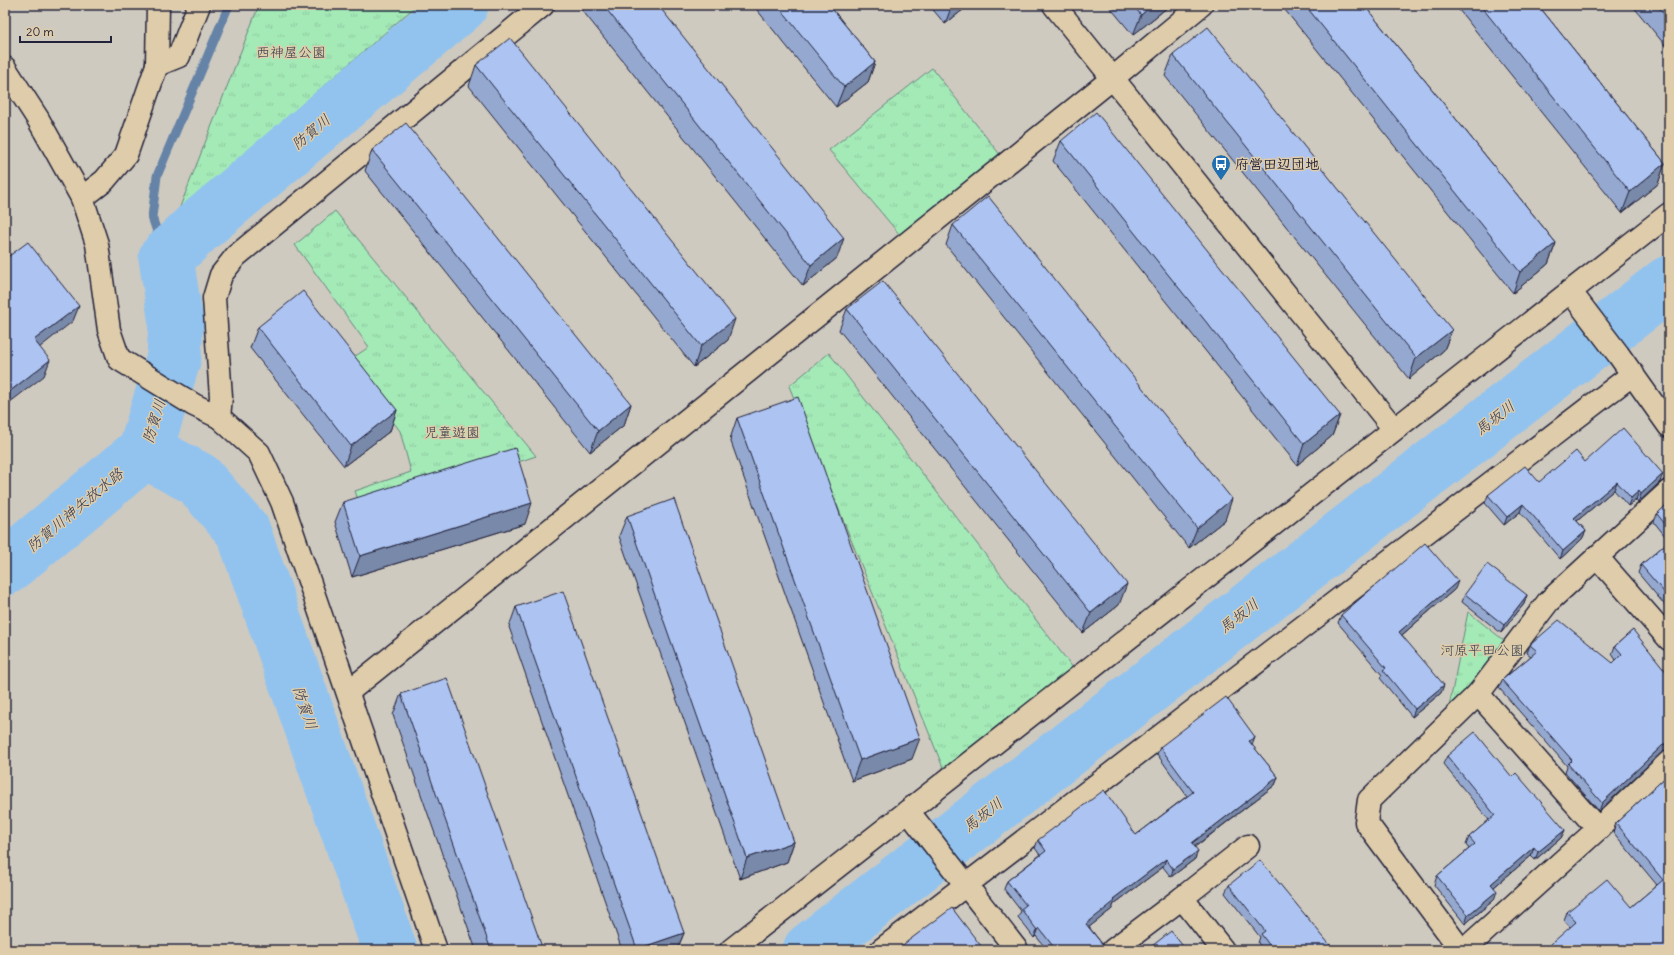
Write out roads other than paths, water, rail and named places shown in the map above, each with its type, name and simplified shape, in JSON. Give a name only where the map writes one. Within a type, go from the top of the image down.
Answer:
[{"type":"street","points":[[82,198],[104,181],[126,155],[156,65],[158,5]]},
{"type":"street","points":[[156,65],[179,56],[199,5]]},
{"type":"street","points":[[219,417],[221,397],[214,298],[221,275],[236,256],[543,5]]},
{"type":"street","points":[[1054,5],[1394,429]]},
{"type":"street","points":[[348,692],[1113,78],[1201,5]]},
{"type":"street","points":[[5,68],[42,126],[82,198],[97,244],[109,330],[119,359],[194,405],[219,417],[259,453],[282,502],[436,950]]},
{"type":"street","points":[[731,950],[1394,429],[1575,297],[1669,214]]},
{"type":"street","points":[[1575,297],[1633,374],[1669,426]]},
{"type":"street","points":[[881,950],[1633,374]]},
{"type":"street","points":[[1461,950],[1366,822],[1368,800],[1478,694],[1548,602],[1669,491]]},
{"type":"street","points":[[1597,557],[1669,639]]},
{"type":"street","points":[[1478,694],[1598,829]]},
{"type":"street","points":[[1464,950],[1598,829],[1669,762]]},
{"type":"street","points":[[908,811],[1018,950]]},
{"type":"street","points":[[1113,950],[1248,846]]},
{"type":"street","points":[[1182,898],[1223,950]]},
{"type":"waterway","points":[[166,258],[152,217],[157,176],[229,5]]},
{"type":"waterway","name":"防賀川","points":[[145,451],[174,357],[176,323],[166,258],[196,229],[461,5]]},
{"type":"waterway","name":"馬坂川","points":[[810,950],[1669,283]]},
{"type":"waterway","name":"防賀川","points":[[145,451],[198,479],[243,531],[390,950]]},
{"type":"waterway","name":"防賀川神矢放水路","points":[[5,568],[145,451]]},
{"type":"place","name":"府営田辺団地","points":[[1221,181]]},
{"type":"park label","name":"西神屋公園","points":[[291,52]]},
{"type":"park label","name":"児童遊園","points":[[452,432]]},
{"type":"park label","name":"河原平田公園","points":[[1482,650]]}]
